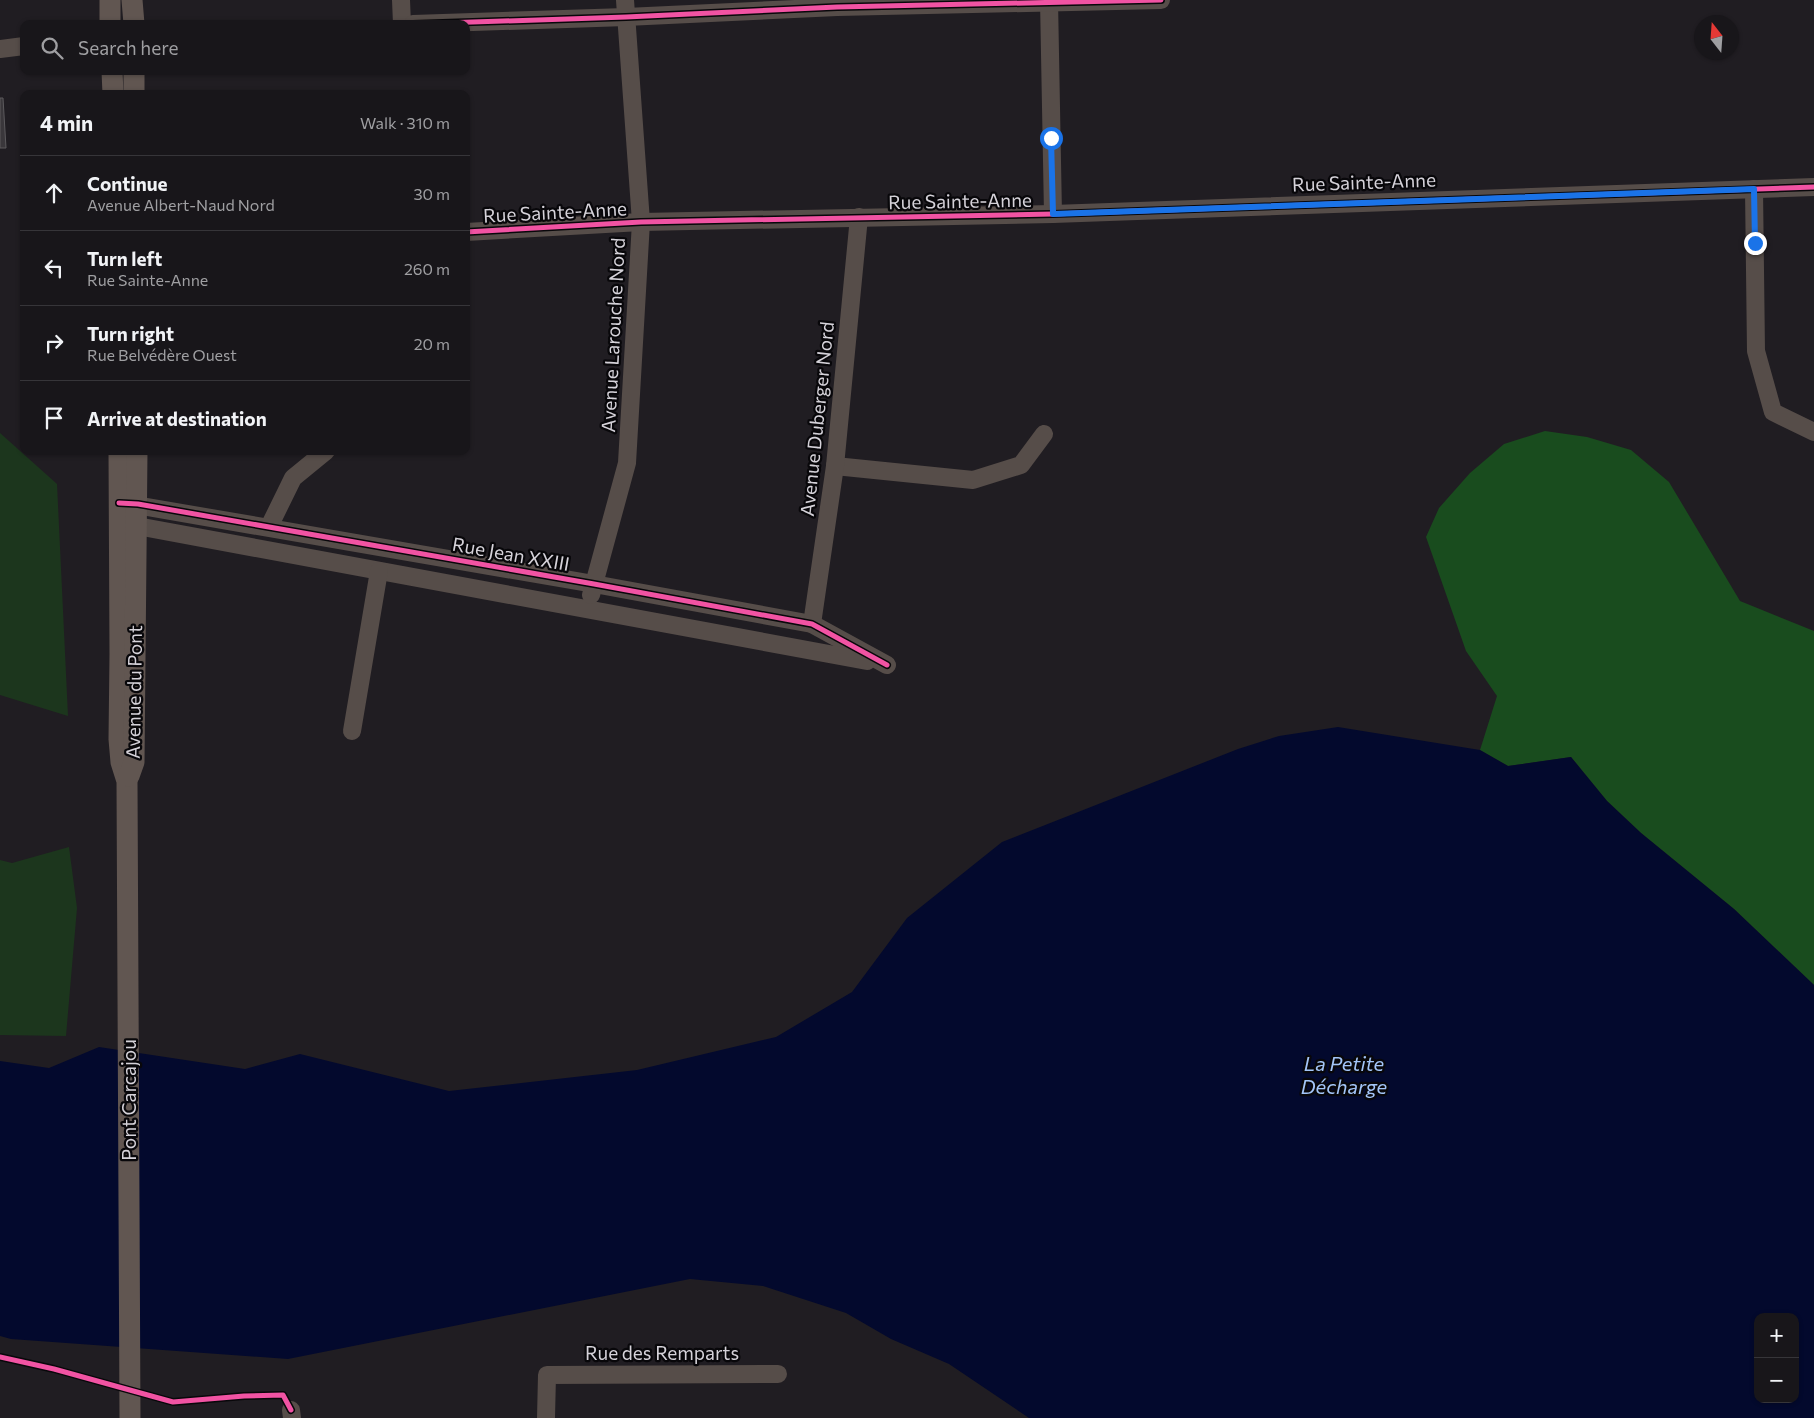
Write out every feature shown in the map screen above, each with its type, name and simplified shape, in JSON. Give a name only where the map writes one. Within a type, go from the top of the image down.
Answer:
[{"type":"main road","points":[[110,0],[110,20]]},
{"type":"main road","points":[[132,0],[134,20]]},
{"type":"main road","points":[[112,75],[113,90]]},
{"type":"main road","points":[[134,75],[134,90]]},
{"type":"main road","name":"Avenue du Pont","points":[[120,455],[128,504],[120,654],[119,739],[121,762],[127,781]]},
{"type":"main road","name":"Avenue du Pont","points":[[128,504],[136,455]]},
{"type":"main road","name":"Pont Carcajou","points":[[127,781],[130,1418]]},
{"type":"street","points":[[401,0],[402,20]]},
{"type":"street","points":[[466,20],[626,8],[1161,0]]},
{"type":"street","points":[[1049,2],[1053,214]]},
{"type":"street","name":"Avenue Larouche Nord","points":[[589,608],[627,463],[641,222],[626,8]]},
{"type":"street","points":[[0,49],[20,46]]},
{"type":"street","name":"Rue Sainte-Anne","points":[[470,232],[641,222],[1053,214],[1814,187]]},
{"type":"street","points":[[1754,189],[1756,351],[1773,412],[1814,432]]},
{"type":"street","name":"Avenue Duberger Nord","points":[[812,624],[836,466],[859,217]]},
{"type":"street","points":[[836,466],[973,480],[1021,465],[1044,434]]},
{"type":"street","points":[[269,527],[292,478],[321,455]]},
{"type":"street","name":"Rue Jean XXIII","points":[[128,504],[594,584],[812,624],[887,665],[589,608],[128,526]]},
{"type":"street","points":[[352,731],[379,571]]},
{"type":"street","name":"Rue des Remparts","points":[[546,1418],[547,1375],[778,1374]]},
{"type":"green space","points":[[1545,431],[1587,437],[1631,450],[1669,482],[1740,601],[1814,631],[1814,985],[1734,909],[1641,833],[1607,801],[1571,757],[1508,766],[1480,750],[1497,696],[1466,651],[1426,537],[1439,508],[1470,473],[1504,444]]},
{"type":"green space","points":[[0,433],[20,451],[20,455],[25,455],[57,484],[68,716],[0,695]]},
{"type":"green space","points":[[69,847],[77,908],[66,1036],[0,1035],[0,860],[12,863]]},
{"type":"water","name":"La Petite Décharge","points":[[1338,727],[1480,750],[1508,766],[1571,757],[1607,801],[1641,833],[1734,909],[1814,985],[1814,1418],[1029,1418],[949,1364],[891,1339],[846,1313],[763,1286],[690,1279],[288,1359],[11,1339],[0,1336],[0,1061],[49,1068],[99,1047],[245,1069],[300,1054],[449,1091],[637,1070],[776,1037],[852,992],[907,918],[1002,842],[1238,749],[1279,736]]},
{"type":"building","points":[[0,98],[3,98],[6,148],[0,148]]},
{"type":"cycle path","points":[[470,22],[837,7],[1161,0]]},
{"type":"cycle path","points":[[470,232],[641,222],[1053,214],[1814,187]]},
{"type":"cycle path","points":[[119,503],[138,504],[812,624],[887,665]]},
{"type":"cycle path","points":[[0,1357],[54,1369],[173,1402],[283,1395],[291,1410]]},
{"type":"route","points":[[1051,138],[1053,214],[1754,189],[1755,243]]}]
